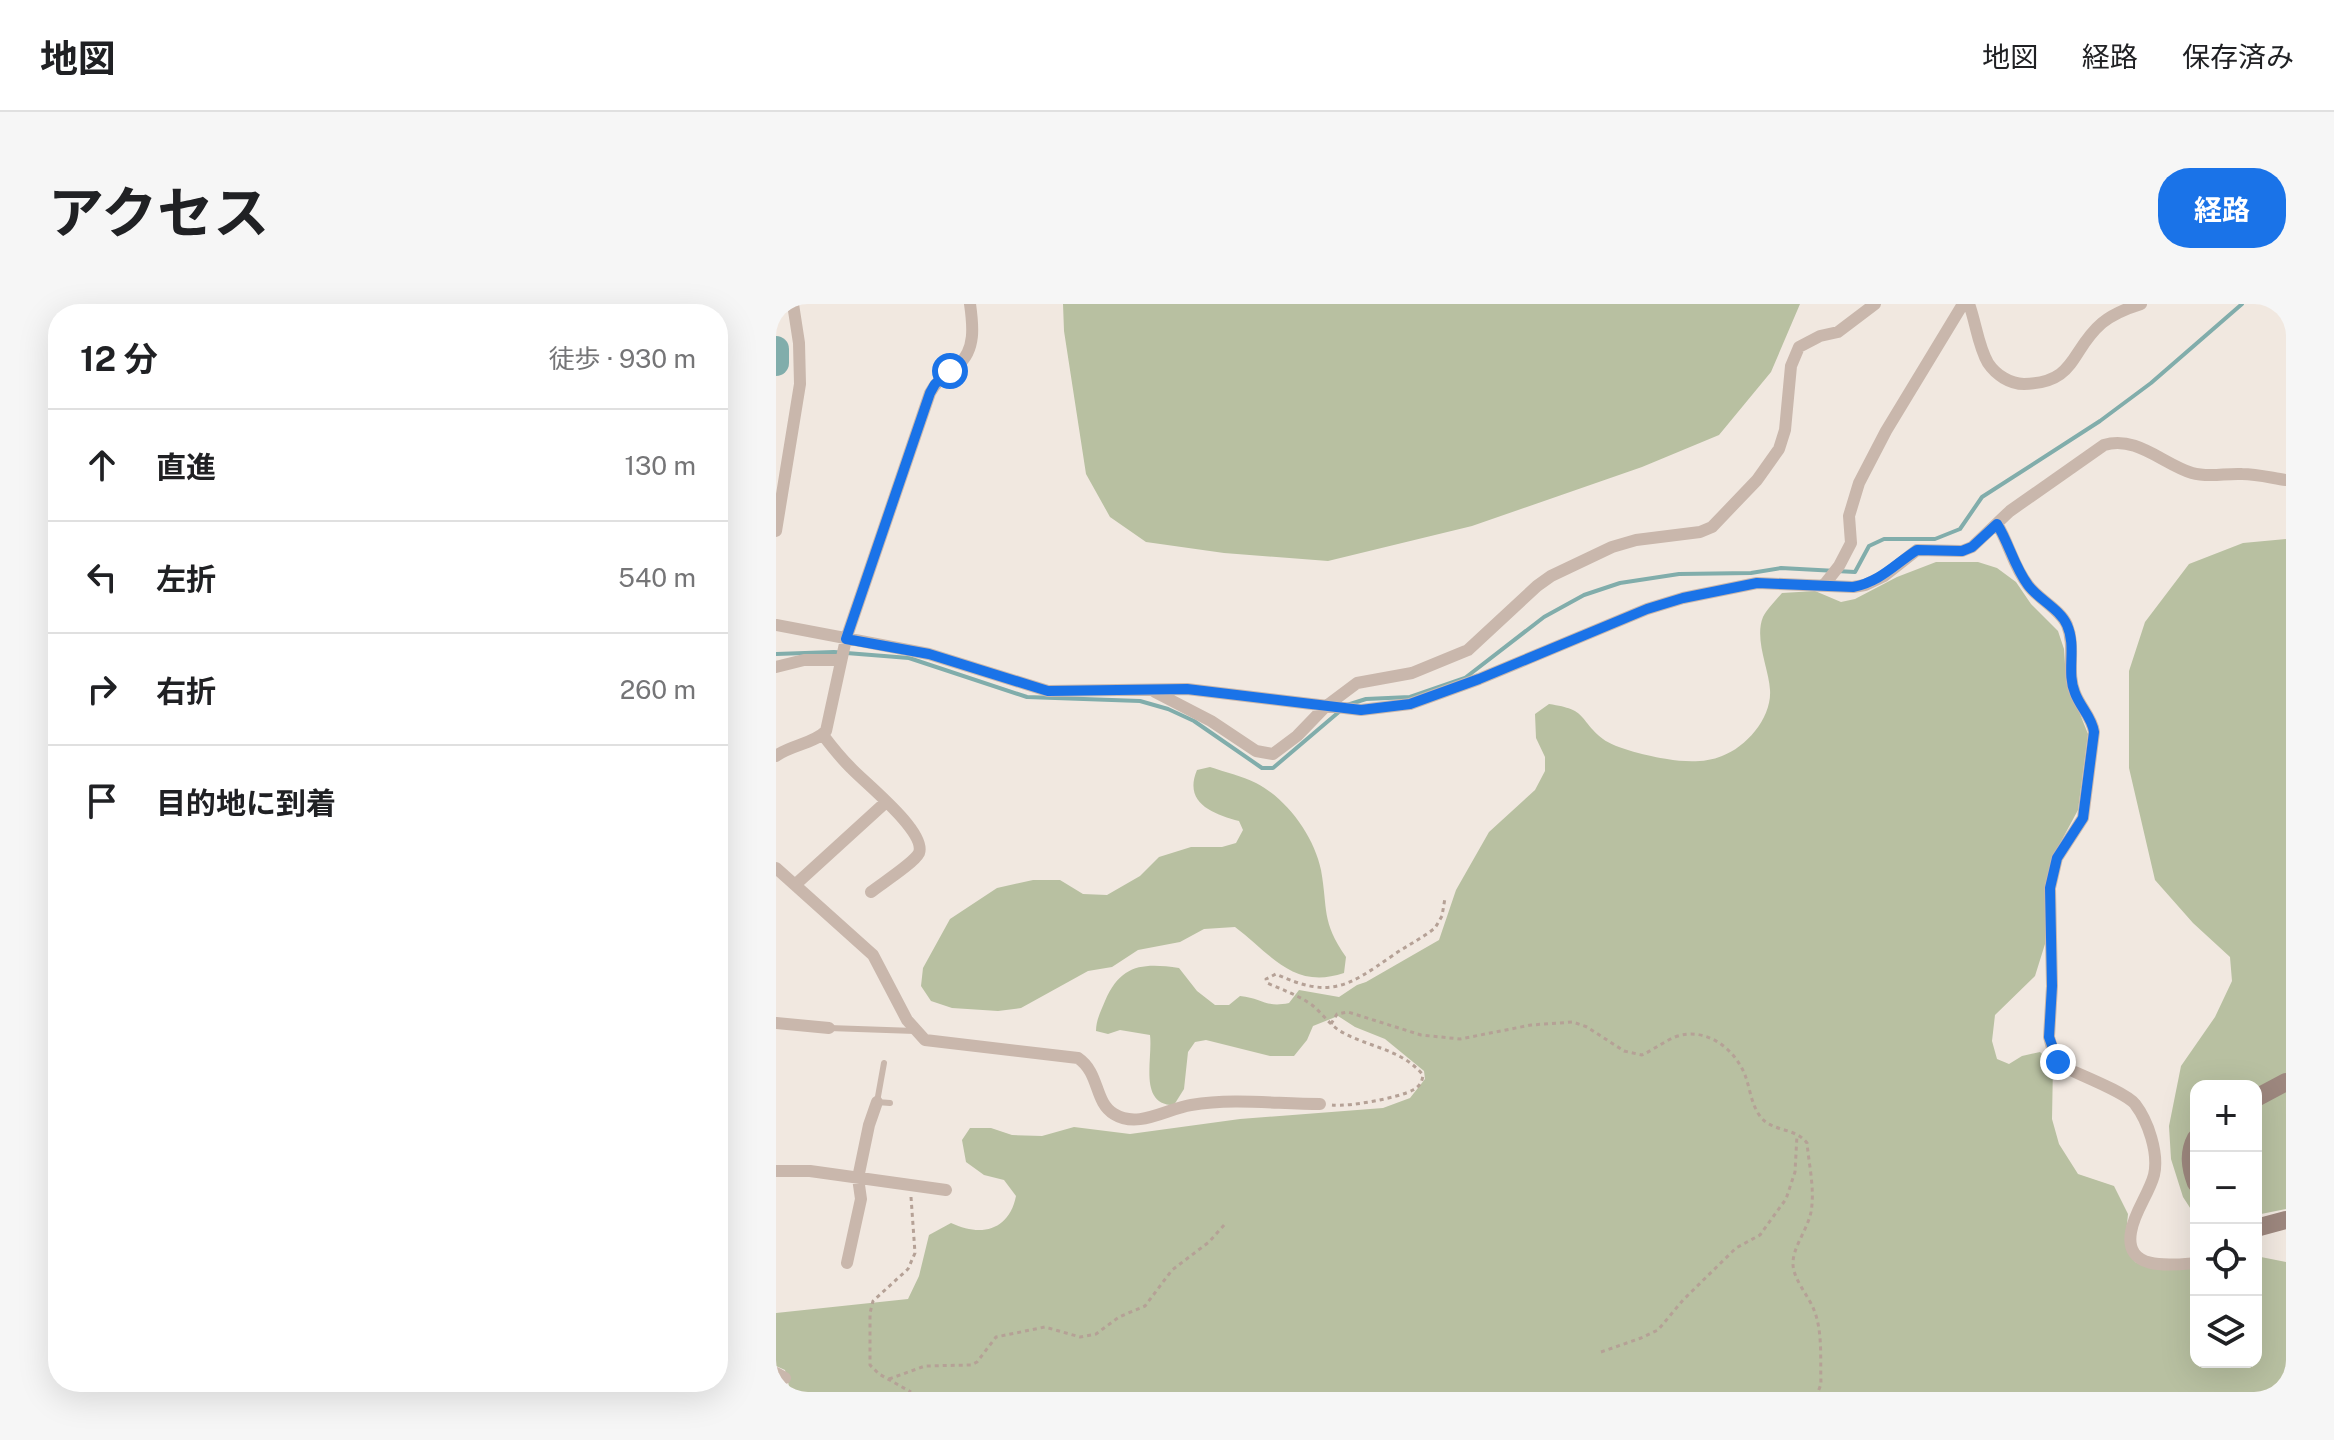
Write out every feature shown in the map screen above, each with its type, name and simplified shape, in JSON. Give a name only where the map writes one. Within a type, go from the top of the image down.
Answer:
[{"type":"main road","points":[[2262,1095],[2286,1082]]},
{"type":"main road","points":[[2262,1226],[2286,1220]]},
{"type":"street","points":[[776,531],[800,384],[800,351],[793,304]]},
{"type":"street","points":[[776,756],[823,735],[830,720],[843,651],[930,393],[941,378],[960,364],[970,346],[973,333],[970,304]]},
{"type":"street","points":[[1149,689],[1211,721],[1256,751],[1267,754],[1279,751],[1357,683],[1412,673],[1468,650],[1537,586],[1612,547],[1636,540],[1700,532],[1712,527],[1757,480],[1779,449],[1785,430],[1791,366],[1799,347],[1820,336],[1838,332],[1875,304]]},
{"type":"street","points":[[1824,585],[1851,543],[1849,516],[1859,483],[1886,431],[1966,304]]},
{"type":"street","points":[[1966,304],[1989,364],[2001,377],[2017,384],[2057,379],[2105,320],[2141,304]]},
{"type":"street","points":[[776,667],[843,651],[929,654],[1048,691],[1149,689],[1217,692],[1361,710],[1410,704],[1479,679],[1647,609],[1683,598],[1757,583],[1865,585],[1884,576],[1917,550],[1962,551],[1972,547],[2010,511],[2104,445],[2112,443],[2146,450],[2200,475],[2240,474],[2286,480]]},
{"type":"street","points":[[1997,524],[2019,573],[2067,625],[2071,637],[2075,696],[2093,724],[2094,732],[2083,818],[2057,858],[2050,888],[2051,1046],[2058,1062],[2064,1067],[2134,1103],[2145,1122],[2155,1169],[2130,1233],[2136,1254],[2142,1261],[2157,1266],[2190,1263]]},
{"type":"street","points":[[776,625],[843,651]]},
{"type":"street","points":[[823,735],[915,834],[919,850],[916,856],[871,892]]},
{"type":"street","points":[[796,884],[886,802]]},
{"type":"street","points":[[776,868],[873,955],[907,1020],[925,1040],[1078,1058],[1089,1068],[1108,1109],[1115,1115],[1130,1119],[1188,1105],[1235,1100],[1320,1104]]},
{"type":"street","points":[[776,1023],[829,1028]]},
{"type":"street","points":[[847,1263],[861,1199],[858,1178],[869,1125],[884,1103]]},
{"type":"street","points":[[776,1171],[810,1171],[946,1190]]},
{"type":"lane","points":[[829,1028],[915,1031]]},
{"type":"lane","points":[[884,1063],[884,1103]]},
{"type":"path","points":[[1320,1104],[1349,1105],[1410,1092],[1423,1077],[1421,1071],[1389,1051],[1342,1032],[1316,1007],[1299,996],[1267,983],[1268,976],[1276,974],[1307,986],[1322,988],[1355,981],[1435,928],[1442,916],[1445,898]]},
{"type":"path","points":[[1331,1024],[1337,1014],[1348,1012],[1421,1035],[1460,1039],[1531,1025],[1573,1022],[1587,1027],[1624,1051],[1642,1055],[1678,1036],[1703,1035],[1723,1046],[1740,1066],[1760,1117],[1796,1133],[1807,1143],[1812,1203],[1806,1232],[1794,1253],[1793,1268],[1815,1312],[1819,1330],[1821,1384],[1818,1392]]},
{"type":"path","points":[[1601,1352],[1658,1330],[1683,1300],[1736,1248],[1760,1235],[1771,1223],[1786,1199],[1795,1172],[1796,1133]]},
{"type":"path","points":[[910,1185],[915,1253],[908,1269],[877,1296],[870,1313],[870,1365],[879,1374],[911,1392]]},
{"type":"path","points":[[889,1379],[925,1366],[971,1365],[977,1362],[996,1337],[1045,1327],[1080,1337],[1096,1334],[1119,1317],[1145,1306],[1172,1270],[1209,1242],[1225,1224]]},
{"type":"green space","points":[[1063,304],[1800,304],[1771,372],[1719,435],[1642,467],[1472,526],[1328,561],[1224,553],[1146,542],[1110,517],[1086,474],[1064,331]]},
{"type":"green space","points":[[2286,539],[2286,1209],[2262,1214],[2262,1080],[2190,1080],[2190,1208],[2183,1197],[2171,1159],[2169,1126],[2181,1066],[2215,1017],[2232,981],[2230,957],[2193,923],[2155,880],[2129,768],[2129,671],[2145,622],[2189,564],[2243,543]]},
{"type":"green space","points":[[1936,562],[1978,562],[1997,568],[2016,582],[2031,604],[2058,631],[2064,649],[2066,679],[2088,734],[2078,810],[2051,860],[2046,886],[2045,944],[2035,976],[1995,1015],[1992,1041],[1997,1059],[2009,1064],[2022,1056],[2040,1052],[2053,1065],[2052,1119],[2059,1144],[2078,1174],[2114,1186],[2128,1214],[2126,1235],[2135,1262],[2156,1269],[2190,1269],[2190,1368],[2262,1368],[2262,1257],[2286,1262],[2286,1392],[788,1392],[785,1370],[776,1366],[776,1313],[908,1299],[919,1276],[929,1235],[951,1223],[973,1230],[992,1228],[1007,1217],[1016,1196],[1004,1180],[984,1175],[966,1162],[962,1140],[970,1128],[991,1128],[1012,1135],[1042,1136],[1074,1127],[1130,1134],[1240,1119],[1383,1108],[1410,1098],[1425,1079],[1424,1071],[1385,1039],[1355,1027],[1338,1016],[1313,1026],[1307,1040],[1294,1056],[1270,1056],[1206,1040],[1195,1042],[1188,1052],[1184,1089],[1174,1105],[1163,1103],[1151,1089],[1150,1035],[1120,1030],[1108,1034],[1096,1031],[1111,989],[1126,973],[1144,966],[1179,968],[1197,991],[1215,1005],[1229,1005],[1240,996],[1269,1004],[1289,1003],[1299,990],[1339,997],[1439,940],[1456,890],[1489,832],[1535,790],[1545,771],[1545,757],[1536,738],[1535,714],[1549,704],[1571,709],[1608,742],[1652,756],[1695,761],[1722,756],[1749,738],[1767,710],[1770,690],[1761,644],[1761,626],[1763,617],[1782,593],[1815,591],[1841,602],[1855,599],[1897,577]]},
{"type":"green space","points":[[1210,767],[1245,778],[1267,790],[1288,809],[1306,832],[1321,870],[1329,924],[1346,957],[1344,973],[1311,977],[1297,973],[1272,958],[1235,927],[1204,929],[1180,942],[1138,950],[1112,967],[1088,971],[1021,1008],[998,1011],[952,1008],[931,1001],[921,986],[923,968],[950,919],[997,888],[1033,880],[1060,880],[1083,894],[1107,895],[1140,876],[1159,857],[1191,847],[1222,847],[1236,843],[1243,830],[1239,821],[1203,805],[1194,791],[1197,770]]},
{"type":"waterway","points":[[1347,705],[1366,699],[1410,697],[1465,678],[1544,617],[1584,595],[1620,583],[1679,574],[1751,573],[1781,568],[1855,572],[1869,546],[1884,539],[1935,539],[1960,529],[1982,497],[2100,421],[2151,383],[2242,304]]},
{"type":"waterway","points":[[776,349],[776,363]]},
{"type":"waterway","points":[[776,654],[834,652],[909,658],[1027,697],[1140,701],[1194,721],[1262,768],[1273,768],[1340,711]]},
{"type":"route","points":[[950,371],[930,393],[846,639],[929,654],[1048,691],[1187,689],[1361,710],[1410,704],[1479,679],[1647,609],[1683,598],[1757,583],[1841,587],[1865,585],[1884,576],[1917,550],[1962,551],[1972,547],[1997,524],[2019,573],[2067,625],[2071,637],[2071,673],[2075,696],[2093,724],[2094,732],[2089,791],[2083,818],[2057,858],[2050,888],[2052,986],[2049,1037],[2058,1062]]}]
